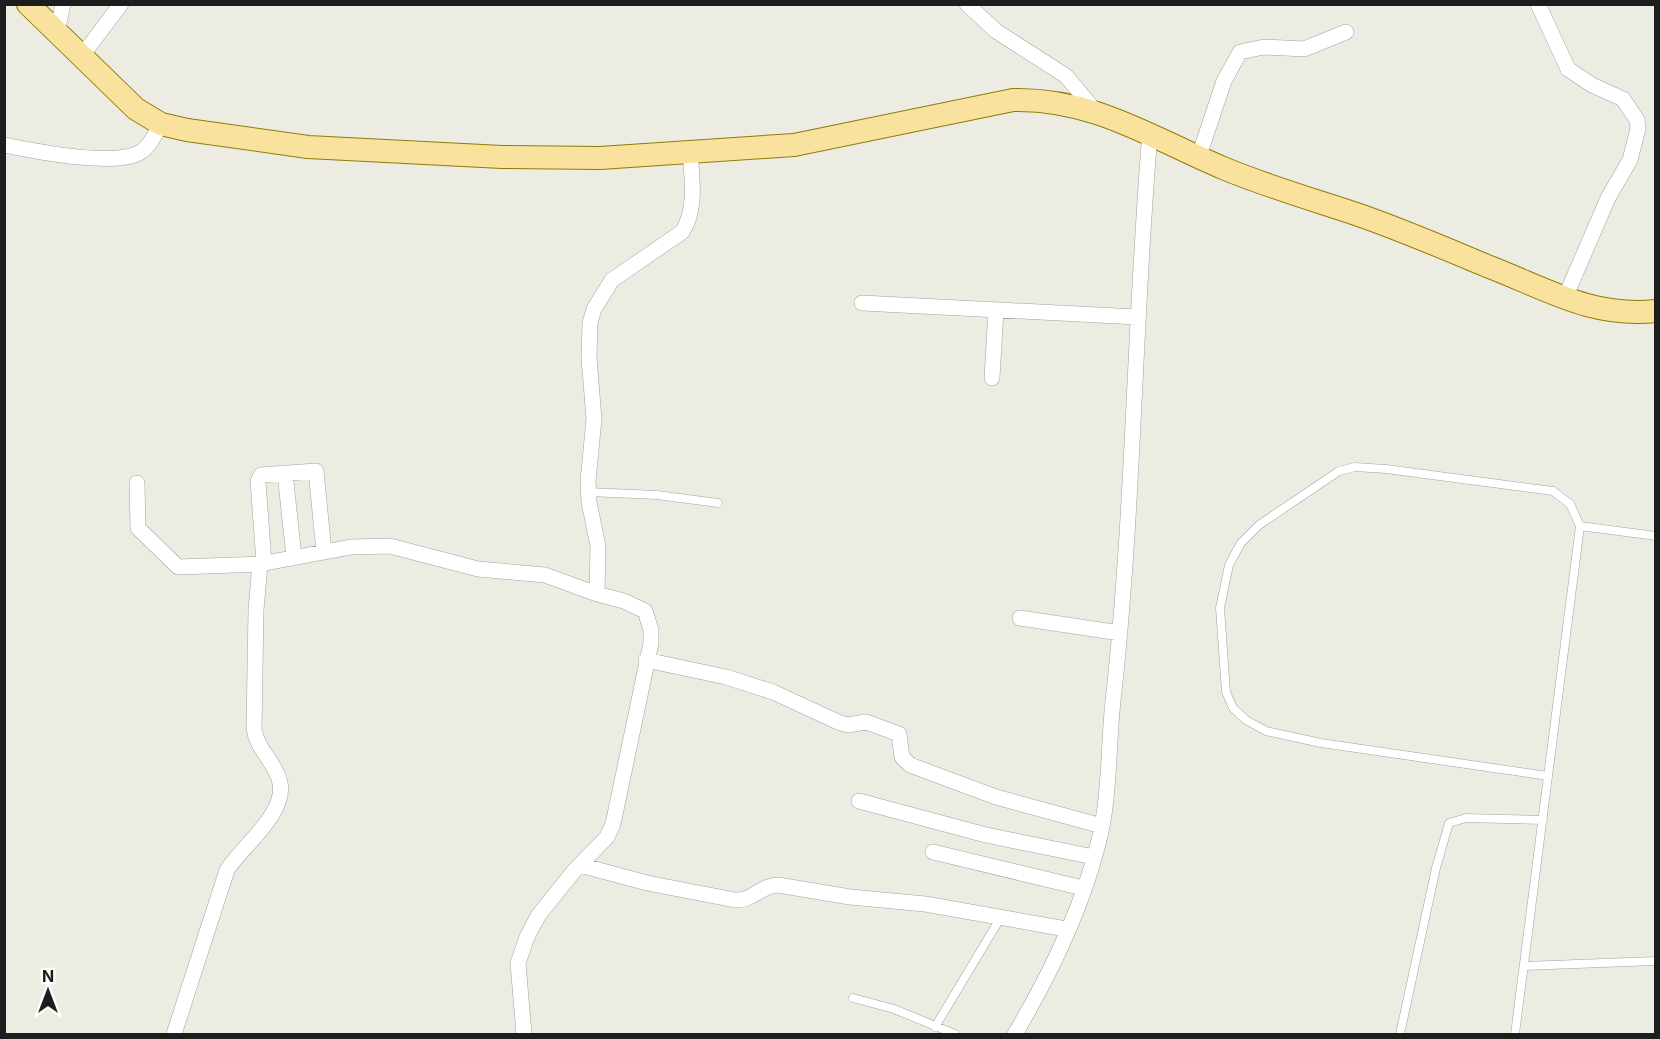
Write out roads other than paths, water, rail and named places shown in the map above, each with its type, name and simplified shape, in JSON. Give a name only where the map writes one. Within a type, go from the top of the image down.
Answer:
[{"type":"main road","points":[[28,4],[136,109],[161,124],[187,130],[308,147],[501,157],[600,158],[794,145],[1013,100],[1059,102],[1096,112],[1150,133],[1290,194],[1357,214],[1530,282],[1564,300],[1619,313],[1656,311]]},
{"type":"street","points":[[57,33],[63,4]]},
{"type":"street","points":[[81,57],[121,4]]},
{"type":"street","points":[[967,4],[996,31],[1066,76],[1096,112]]},
{"type":"street","points":[[1538,4],[1568,69],[1592,85],[1623,99],[1637,120],[1638,129],[1630,160],[1608,198],[1564,300]]},
{"type":"street","points":[[1199,156],[1224,81],[1240,52],[1264,47],[1304,49],[1347,32]]},
{"type":"street","points":[[4,145],[105,159],[138,154],[148,146],[161,124]]},
{"type":"street","points":[[1015,1035],[1066,929],[1094,857],[1102,826],[1130,505],[1137,317],[1150,133]]},
{"type":"street","points":[[597,594],[598,546],[588,492],[588,464],[594,418],[589,338],[594,309],[612,280],[675,237],[688,224],[692,186],[690,152]]},
{"type":"street","points":[[862,303],[1137,317]]},
{"type":"street","points":[[992,378],[996,310]]},
{"type":"street","points":[[174,1035],[227,870],[236,856],[274,812],[280,797],[279,779],[260,747],[254,729],[256,610],[262,563],[258,478],[261,475],[314,470],[319,475],[324,552]]},
{"type":"street","points":[[285,473],[294,557]]},
{"type":"street","points":[[137,483],[138,528],[178,567],[262,563],[351,547],[390,546],[478,569],[545,574],[597,594],[624,601],[645,611],[651,630],[651,644],[646,660],[628,762],[611,832],[538,916],[520,953],[519,999],[524,1035]]},
{"type":"street","points":[[1020,618],[1120,633]]},
{"type":"street","points":[[646,660],[696,669],[773,692],[847,725],[872,724],[899,734],[902,757],[910,765],[996,797],[1102,826]]},
{"type":"street","points":[[859,801],[986,835],[1094,857]]},
{"type":"street","points":[[933,852],[1083,888]]},
{"type":"street","points":[[580,865],[647,883],[735,900],[747,899],[770,885],[778,885],[1001,917],[1066,929]]},
{"type":"lane","points":[[1515,1035],[1580,526],[1564,497],[1548,490],[1386,469],[1347,468],[1312,488],[1259,525],[1241,543],[1229,565],[1220,608],[1226,692],[1240,714],[1266,731],[1353,748],[1548,776]]},
{"type":"lane","points":[[588,492],[626,492],[718,503]]},
{"type":"lane","points":[[1580,526],[1656,536]]},
{"type":"lane","points":[[1400,1035],[1436,868],[1449,823],[1466,818],[1543,820]]},
{"type":"lane","points":[[935,1027],[1001,917]]},
{"type":"lane","points":[[1524,966],[1656,961]]},
{"type":"lane","points":[[853,998],[894,1009],[955,1035]]}]
